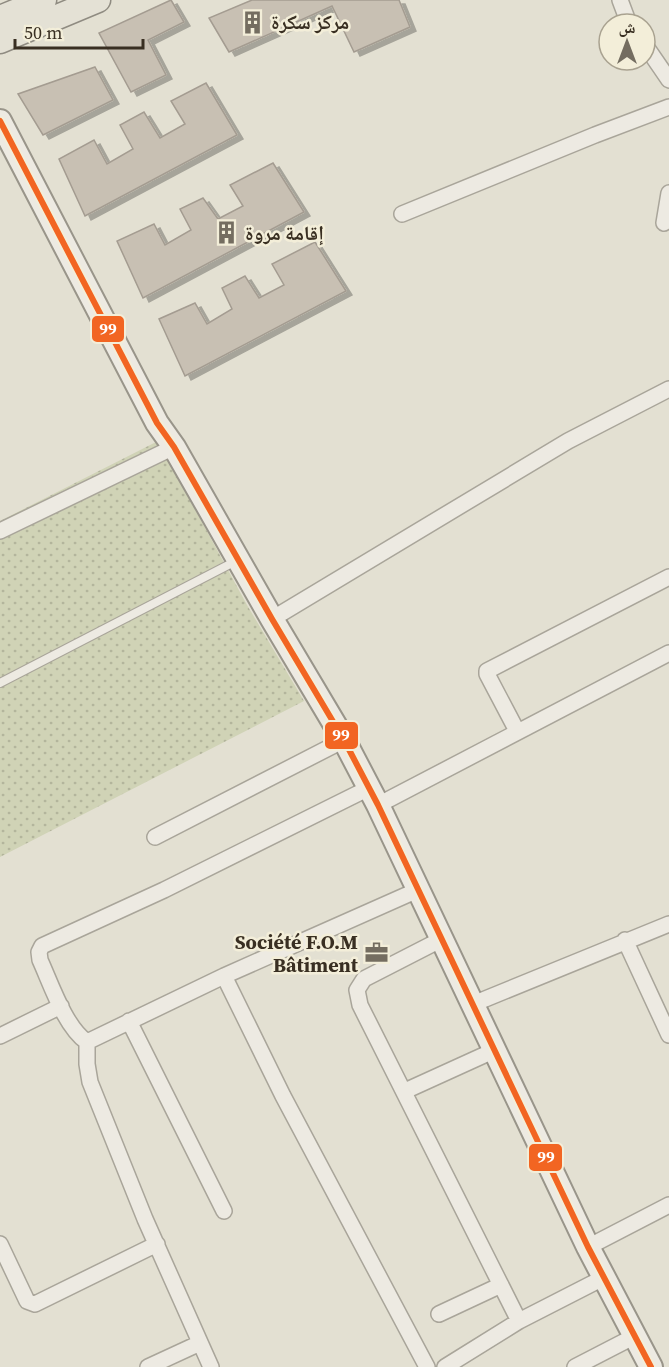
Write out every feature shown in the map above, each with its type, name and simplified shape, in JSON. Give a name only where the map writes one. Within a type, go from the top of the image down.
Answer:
[{"type":"main road","points":[[0,18],[44,0]]},
{"type":"main road","points":[[0,41],[98,0]]},
{"type":"street","points":[[657,62],[669,80]]},
{"type":"street","points":[[402,214],[669,107]]},
{"type":"street","points":[[0,121],[157,423],[174,447],[344,740],[374,797],[420,889],[493,1051],[588,1247],[651,1367]]},
{"type":"street","points":[[664,223],[669,194]]},
{"type":"street","points":[[272,619],[568,441],[669,389]]},
{"type":"street","points":[[0,531],[174,447]]},
{"type":"street","points":[[518,730],[487,671],[669,577]]},
{"type":"street","points":[[87,1042],[76,1033],[61,1006],[40,960],[39,952],[42,946],[518,730],[669,653]]},
{"type":"street","points":[[155,837],[344,740]]},
{"type":"street","points":[[87,1042],[224,976],[420,889]]},
{"type":"street","points":[[473,1004],[625,940],[669,924]]},
{"type":"street","points":[[442,939],[363,979],[357,990],[360,1005],[519,1321]]},
{"type":"street","points":[[625,940],[669,1035]]},
{"type":"street","points":[[224,976],[283,1096],[427,1367]]},
{"type":"street","points":[[0,1036],[61,1006]]},
{"type":"street","points":[[129,1022],[224,1211]]},
{"type":"street","points":[[87,1042],[90,1082],[156,1244],[211,1367]]},
{"type":"street","points":[[405,1091],[493,1051]]},
{"type":"street","points":[[588,1247],[669,1205]]},
{"type":"street","points":[[0,1244],[27,1300],[34,1304],[156,1244]]},
{"type":"street","points":[[445,1367],[519,1321],[604,1277]]},
{"type":"street","points":[[439,1314],[501,1285]]},
{"type":"street","points":[[575,1367],[635,1336]]},
{"type":"street","points":[[148,1367],[200,1343]]},
{"type":"lane","points":[[0,683],[238,560]]},
{"type":"green space","points":[[158,441],[247,605],[304,701],[0,857],[0,521]]},
{"type":"building","points":[[171,0],[184,22],[148,40],[166,75],[131,92],[99,33]]},
{"type":"building","name":"مركز سكرة","points":[[252,0],[399,0],[410,27],[354,52],[332,6],[229,52],[209,18]]},
{"type":"building","points":[[95,67],[113,100],[43,135],[18,94]]},
{"type":"building","points":[[206,83],[237,135],[85,216],[59,159],[94,140],[107,164],[133,149],[120,125],[144,112],[160,138],[185,124],[171,101]]},
{"type":"building","name":"إقامة مروة","points":[[273,163],[304,212],[143,298],[117,241],[154,224],[165,245],[191,230],[180,209],[203,198],[218,219],[243,206],[230,185]]},
{"type":"building","name":"إقامة مروة","points":[[315,242],[346,291],[185,376],[159,319],[195,303],[207,324],[232,309],[222,288],[245,276],[259,298],[284,285],[272,264]]},
{"type":"transit line","name":"99","points":[[0,121],[157,423],[174,447],[344,740],[378,805],[588,1247],[651,1367]]},
{"type":"place","name":"مركز سكرة","points":[[253,22]]},
{"type":"place","name":"إقامة مروة","points":[[227,233]]},
{"type":"place","name":"Société F.O.M Bâtiment","points":[[376,953]]}]
